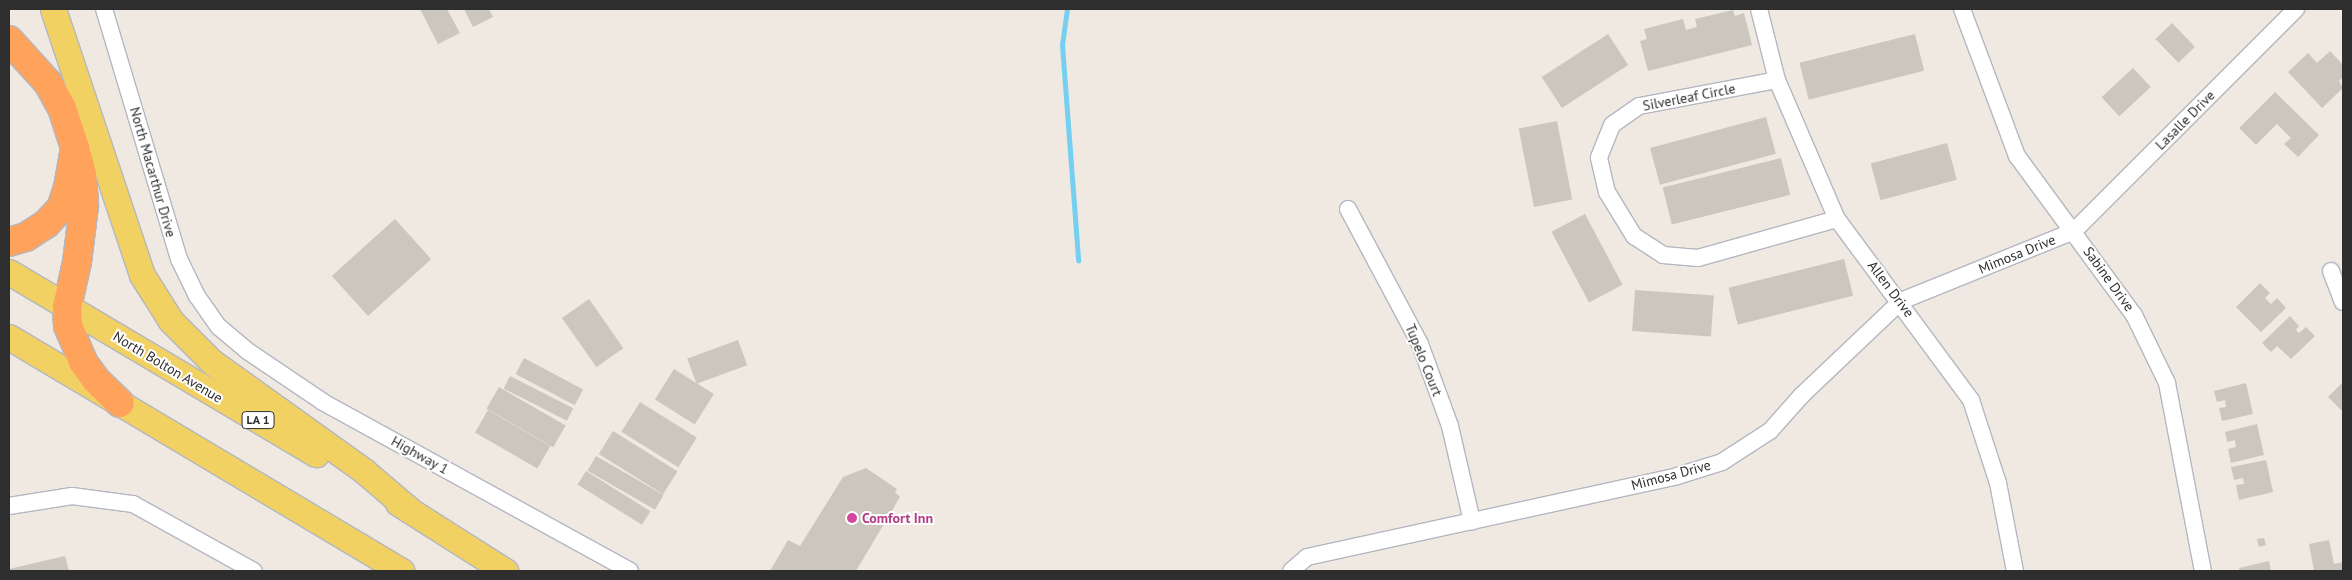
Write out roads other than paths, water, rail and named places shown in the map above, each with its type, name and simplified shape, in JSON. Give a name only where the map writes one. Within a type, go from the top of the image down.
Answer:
[{"type":"highway","points":[[9,40],[48,83],[62,108],[75,148],[82,175],[84,206],[77,262],[67,307],[68,326],[83,362],[96,380],[120,402]]},
{"type":"highway","points":[[9,242],[26,237],[46,224],[61,208],[68,187],[75,148]]},
{"type":"main road","points":[[52,9],[142,275],[171,321],[212,362],[364,470],[411,510]]},
{"type":"main road","name":"North Bolton Avenue","points":[[9,272],[411,510],[505,571]]},
{"type":"main road","points":[[9,337],[401,571]]},
{"type":"street","name":"North Macarthur Drive","points":[[104,9],[179,259],[197,296],[218,327]]},
{"type":"street","name":"Allen Drive","points":[[1759,9],[1777,80],[1837,219],[1900,301],[1971,400],[1998,483],[2015,571]]},
{"type":"street","name":"Sabine Drive","points":[[1962,9],[2017,156],[2134,315],[2167,383],[2203,571]]},
{"type":"street","name":"Lasalle Drive","points":[[2074,231],[2296,9]]},
{"type":"street","name":"Silverleaf Circle","points":[[1777,80],[1639,106],[1612,126],[1599,158],[1607,192],[1634,236],[1663,255],[1698,258],[1837,219]]},
{"type":"street","name":"Tupelo Court","points":[[1348,209],[1420,344],[1450,426],[1472,521]]},
{"type":"street","name":"Mimosa Drive","points":[[1292,569],[1307,557],[1678,476],[1722,462],[1770,431],[1802,395],[1900,301],[2074,231]]},
{"type":"street","points":[[2331,271],[2343,302]]},
{"type":"street","name":"Highway 1","points":[[218,327],[246,350],[323,402],[630,571]]},
{"type":"street","points":[[9,506],[72,496],[100,497],[133,504],[254,571]]},
{"type":"waterway","points":[[1067,9],[1062,45],[1078,260]]},
{"type":"place","name":"Comfort Inn","points":[[852,518]]}]
